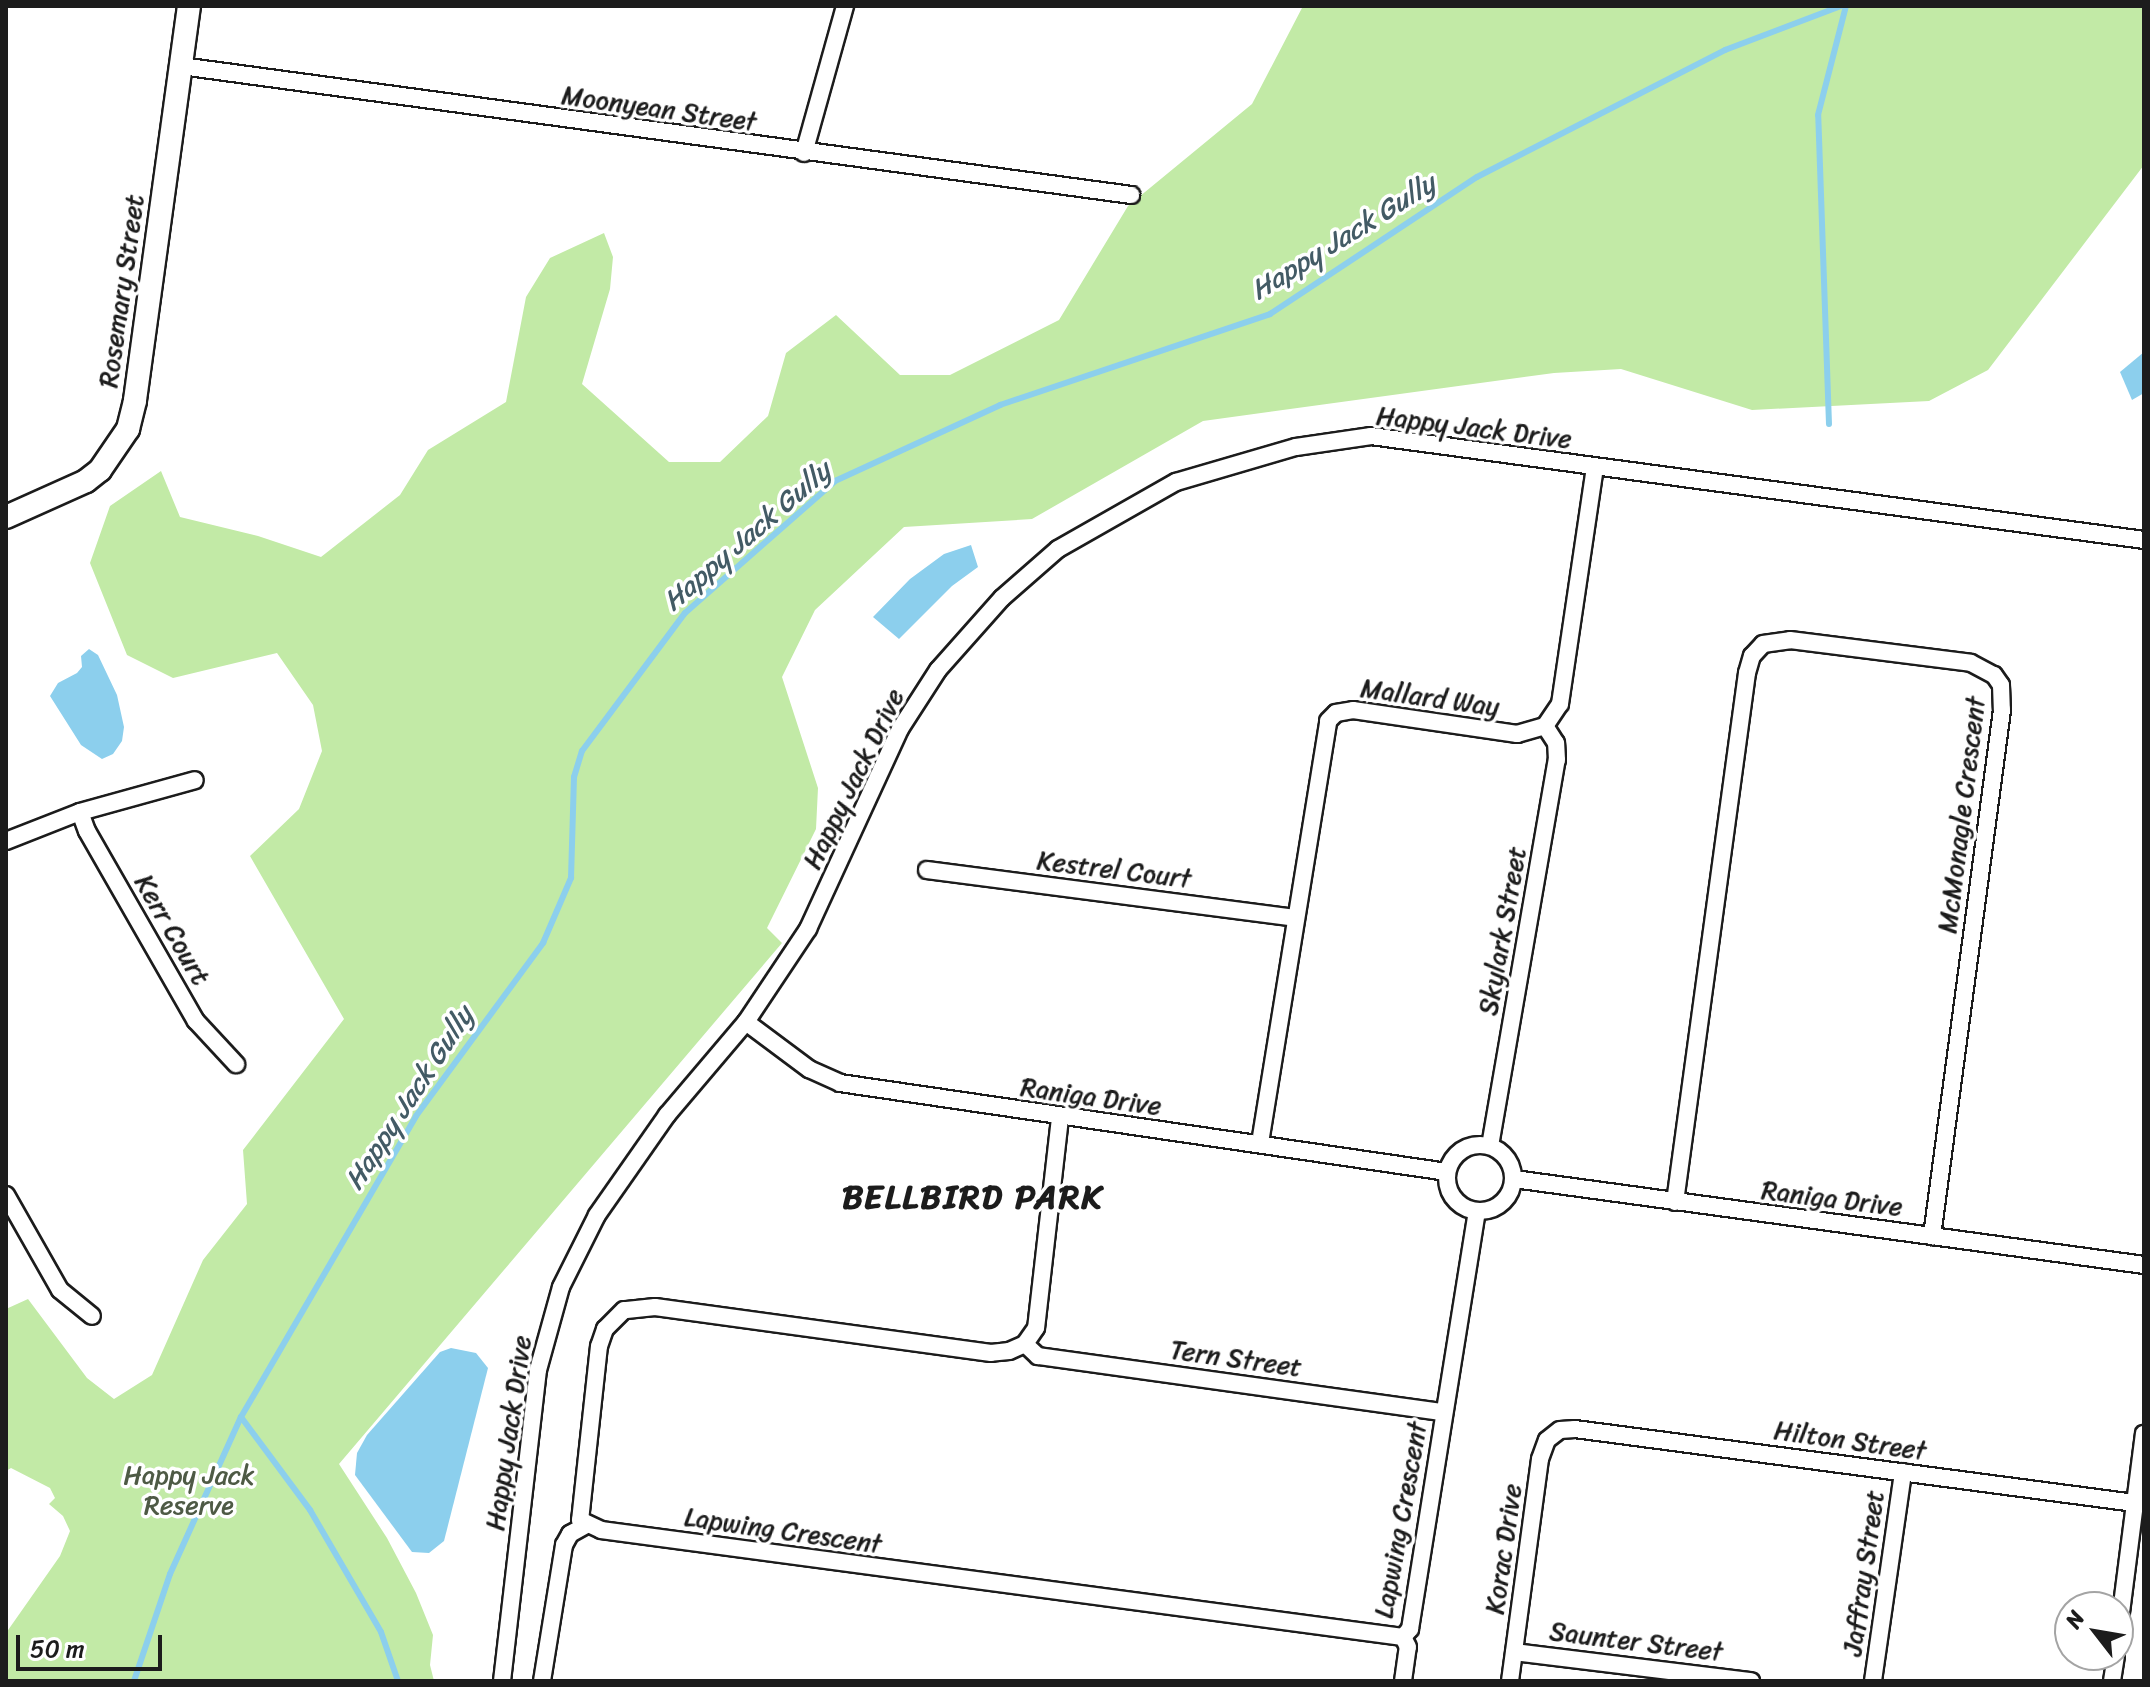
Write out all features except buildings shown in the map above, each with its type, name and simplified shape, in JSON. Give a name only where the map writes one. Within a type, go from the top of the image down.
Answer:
[{"type":"street","name":"Rosemary Street","points":[[6,517],[93,475],[111,456],[128,429],[135,400],[189,6]]},
{"type":"street","points":[[804,153],[845,6]]},
{"type":"street","name":"Moonyean Street","points":[[181,66],[1131,195]]},
{"type":"street","name":"Happy Jack Drive","points":[[502,1681],[538,1370],[561,1287],[597,1215],[667,1115],[746,1022],[808,929],[900,729],[938,670],[1002,598],[1058,549],[1176,482],[1296,447],[1371,436],[2144,540]]},
{"type":"street","points":[[1545,726],[1560,704],[1595,468]]},
{"type":"street","name":"McMonagle Crescent","points":[[1675,1202],[1749,665],[1757,650],[1775,640],[1821,643],[1971,663],[1994,675],[2001,685],[2002,710],[1932,1236]]},
{"type":"street","name":"Mallard Way","points":[[1260,1143],[1325,732],[1336,713],[1353,710],[1517,734],[1545,726]]},
{"type":"street","name":"Skylark Street","points":[[1490,1146],[1557,760],[1556,743],[1545,726]]},
{"type":"street","points":[[6,841],[80,812],[195,780]]},
{"type":"street","name":"Kerr Court","points":[[80,812],[87,831],[196,1021],[236,1064]]},
{"type":"street","name":"Kestrel Court","points":[[927,870],[1295,918]]},
{"type":"street","name":"Raniga Drive","points":[[746,1022],[809,1069],[840,1083],[1060,1118],[1260,1143],[1447,1172]]},
{"type":"street","points":[[542,1681],[564,1545],[570,1534],[581,1531],[586,1525],[579,1511],[599,1346],[605,1329],[624,1310],[655,1307],[991,1353],[1009,1351],[1025,1344],[1036,1328],[1060,1118]]},
{"type":"street","points":[[1490,1146],[1508,1159],[1514,1179],[1512,1190],[1498,1207],[1477,1212],[1466,1209],[1450,1194],[1447,1172],[1458,1153],[1468,1147],[1490,1146]]},
{"type":"street","name":"Raniga Drive","points":[[1514,1179],[2144,1265]]},
{"type":"street","points":[[6,1195],[60,1290],[92,1316]]},
{"type":"street","name":"Lapwing Crescent","points":[[586,1525],[617,1532],[1403,1637],[1410,1629],[1477,1212]]},
{"type":"street","name":"Tern Street","points":[[1025,1344],[1038,1356],[1444,1412]]},
{"type":"street","name":"Hilton Street","points":[[1560,1430],[1575,1429],[2135,1503]]},
{"type":"street","name":"Korac Drive","points":[[1510,1681],[1540,1459],[1547,1440],[1560,1430]]},
{"type":"street","points":[[2124,1591],[2144,1434]]},
{"type":"street","name":"Jaffray Street","points":[[1873,1681],[1903,1472]]},
{"type":"street","points":[[1403,1637],[1408,1647],[1403,1681]]},
{"type":"street","name":"Saunter Street","points":[[1514,1652],[1751,1681]]},
{"type":"green space","name":"Happy Jack Reserve","points":[[1303,6],[2144,6],[2144,165],[1988,370],[1929,401],[1752,410],[1621,369],[1554,373],[1203,421],[1032,519],[904,527],[815,610],[782,677],[818,788],[816,829],[767,928],[782,943],[339,1464],[387,1538],[416,1593],[433,1635],[430,1665],[434,1681],[6,1681],[6,1633],[60,1556],[70,1531],[63,1516],[49,1504],[55,1498],[50,1488],[11,1468],[6,1471],[6,1309],[28,1299],[87,1378],[114,1399],[152,1375],[203,1260],[247,1204],[243,1150],[344,1019],[250,856],[299,809],[322,751],[313,705],[277,653],[173,678],[127,655],[90,563],[110,506],[161,471],[180,517],[258,536],[321,557],[400,495],[428,450],[506,402],[526,297],[550,258],[604,233],[613,257],[610,289],[582,384],[669,462],[720,462],[768,416],[786,353],[836,315],[900,375],[950,375],[1059,320],[1128,206],[1252,104]]},
{"type":"water","points":[[2144,352],[2144,393],[2132,400],[2120,372]]},
{"type":"water","points":[[971,545],[978,567],[952,586],[899,639],[873,617],[910,579],[944,554]]},
{"type":"water","points":[[89,649],[98,655],[117,695],[124,727],[122,741],[113,754],[102,759],[81,745],[50,696],[58,683],[82,667],[81,656]]},
{"type":"water","points":[[451,1348],[476,1353],[488,1368],[444,1541],[429,1553],[412,1552],[355,1475],[357,1453],[367,1435],[440,1352]]},
{"type":"waterway","name":"Happy Jack Gully","points":[[134,1681],[170,1574],[241,1417],[416,1116],[543,943],[571,878],[574,777],[582,751],[685,613],[835,481],[1000,405],[1270,314],[1477,177],[1725,50],[1841,6]]},
{"type":"waterway","points":[[1829,424],[1818,115],[1846,6]]},
{"type":"waterway","points":[[241,1417],[310,1510],[381,1632],[398,1681]]},
{"type":"district","name":"BELLBIRD PARK","points":[[973,1198]]}]
